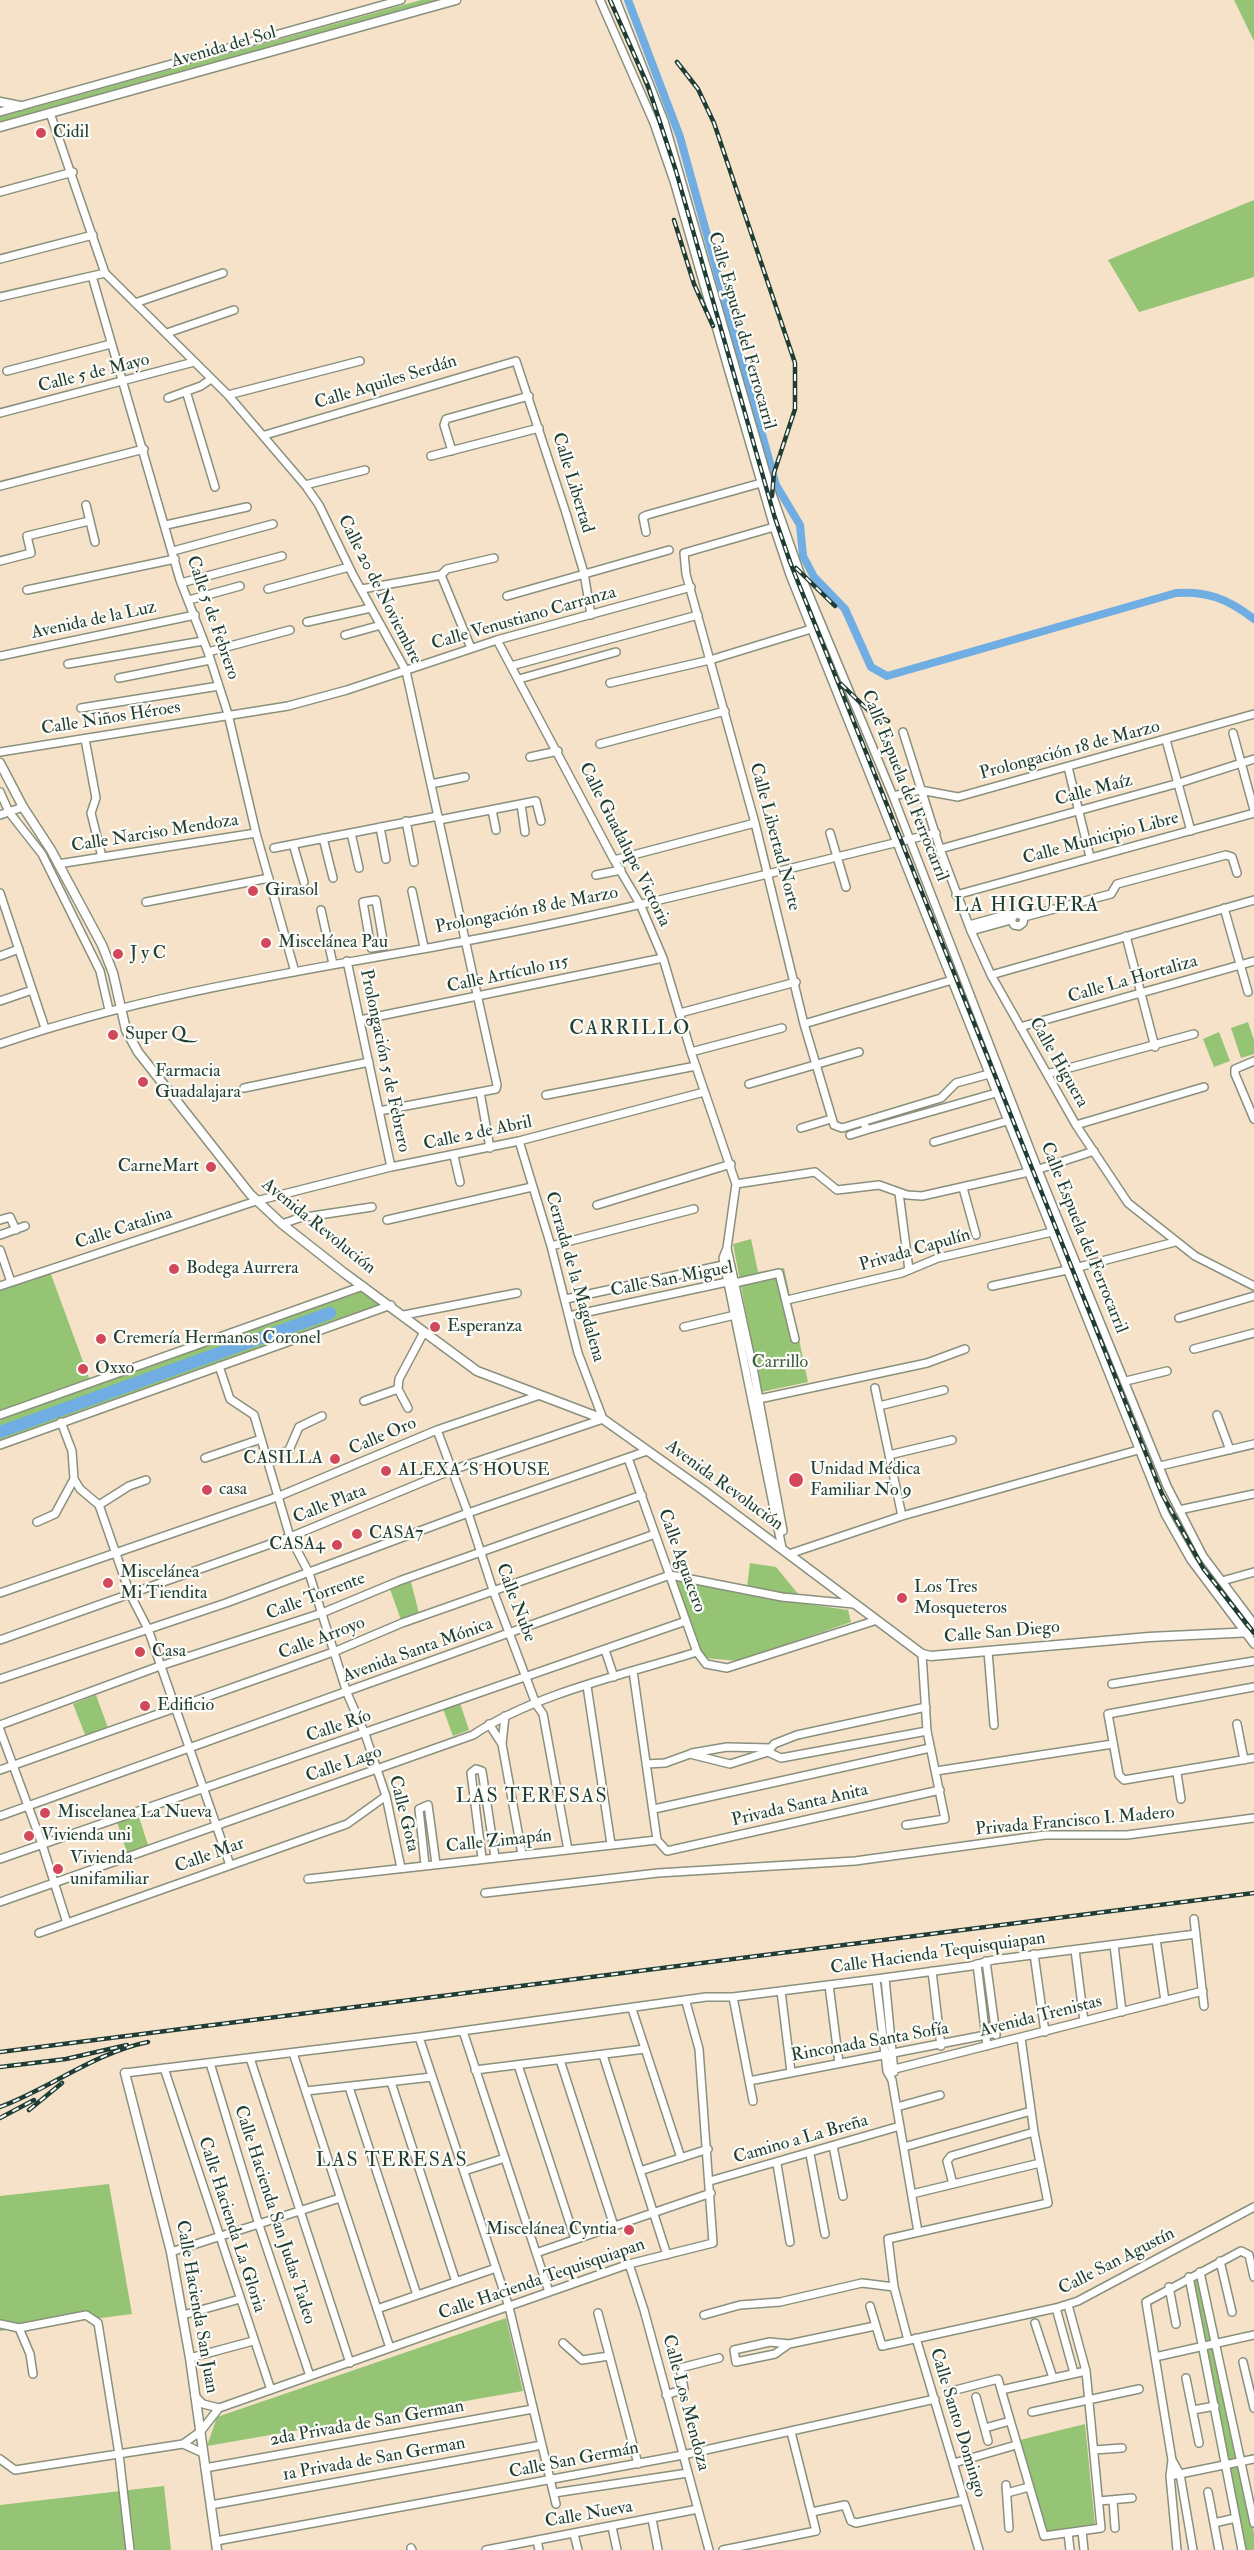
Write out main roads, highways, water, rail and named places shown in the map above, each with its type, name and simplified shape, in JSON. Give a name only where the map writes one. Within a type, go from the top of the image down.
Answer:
[{"type":"main road","name":"Avenida del Sol","points":[[0,127],[456,0]]},
{"type":"main road","points":[[0,102],[20,106]]},
{"type":"main road","name":"Avenida Revolución","points":[[0,763],[102,945],[113,973],[126,1030],[138,1052],[256,1201],[282,1224],[477,1371],[603,1419],[786,1552]]},
{"type":"main road","name":"Calle San Diego","points":[[786,1552],[874,1621],[922,1654],[932,1656],[1149,1636],[1249,1632]]},
{"type":"main road","name":"Calle Hacienda San Juan","points":[[125,2073],[171,2252],[190,2358],[216,2546]]},
{"type":"waterway","points":[[628,0],[680,137],[776,485],[800,525],[803,556],[814,577],[845,609],[871,667],[887,676],[1176,593],[1208,595],[1226,601],[1254,619]]},
{"type":"waterway","points":[[0,1432],[330,1313]]},
{"type":"railway","points":[[610,0],[648,86],[676,171],[774,515],[790,562],[1162,1494],[1203,1568],[1254,1633]]},
{"type":"railway","points":[[677,62],[698,89],[714,123],[795,363],[795,409],[774,473],[772,496]]},
{"type":"railway","points":[[674,220],[694,284],[713,326]]},
{"type":"railway","points":[[796,568],[835,606]]},
{"type":"railway","points":[[841,684],[870,712],[888,721]]},
{"type":"railway","points":[[0,2052],[1254,1893]]},
{"type":"railway","points":[[0,2107],[109,2054],[148,2042]]},
{"type":"railway","points":[[0,2067],[66,2059],[127,2045]]},
{"type":"railway","points":[[29,2110],[62,2083]]},
{"type":"railway","points":[[0,2118],[34,2100]]},
{"type":"place","name":"Cidil","points":[[41,133]]},
{"type":"place","name":"Girasol","points":[[253,891]]},
{"type":"place","name":"Miscelánea Pau","points":[[266,943]]},
{"type":"place","name":"J y C","points":[[118,954]]},
{"type":"place","name":"Super Q","points":[[113,1035]]},
{"type":"place","name":"Farmacia Guadalajara","points":[[143,1082]]},
{"type":"place","name":"CarneMart","points":[[211,1167]]},
{"type":"place","name":"Bodega Aurrera","points":[[174,1269]]},
{"type":"place","name":"Esperanza","points":[[435,1327]]},
{"type":"place","name":"Cremería Hermanos Coronel","points":[[101,1339]]},
{"type":"place","name":"Oxxo","points":[[83,1369]]},
{"type":"place","name":"CASILLA","points":[[335,1459]]},
{"type":"place","name":"ALEXA´S HOUSE","points":[[386,1471]]},
{"type":"place","name":"Unidad Médica Familiar No 9","points":[[796,1480]]},
{"type":"place","name":"casa","points":[[207,1490]]},
{"type":"place","name":"CASA7","points":[[357,1534]]},
{"type":"place","name":"CASA4","points":[[337,1545]]},
{"type":"place","name":"Miscelánea Mi Tiendita","points":[[108,1583]]},
{"type":"place","name":"Los Tres Mosqueteros","points":[[902,1598]]},
{"type":"place","name":"Casa","points":[[140,1652]]},
{"type":"place","name":"Edificio","points":[[145,1706]]},
{"type":"place","name":"Miscelanea La Nueva","points":[[45,1813]]},
{"type":"place","name":"Vivienda uni","points":[[29,1836]]},
{"type":"place","name":"Vivienda unifamiliar","points":[[58,1869]]},
{"type":"place","name":"Miscelánea Cyntia","points":[[629,2230]]},
{"type":"district","name":"LA HIGUERA","points":[[1027,907]]},
{"type":"district","name":"CARRILLO","points":[[630,1030]]},
{"type":"district","name":"LAS TERESAS","points":[[532,1798]]},
{"type":"district","name":"LAS TERESAS","points":[[392,2162]]},
{"type":"park label","name":"Carrillo","points":[[780,1363]]}]
